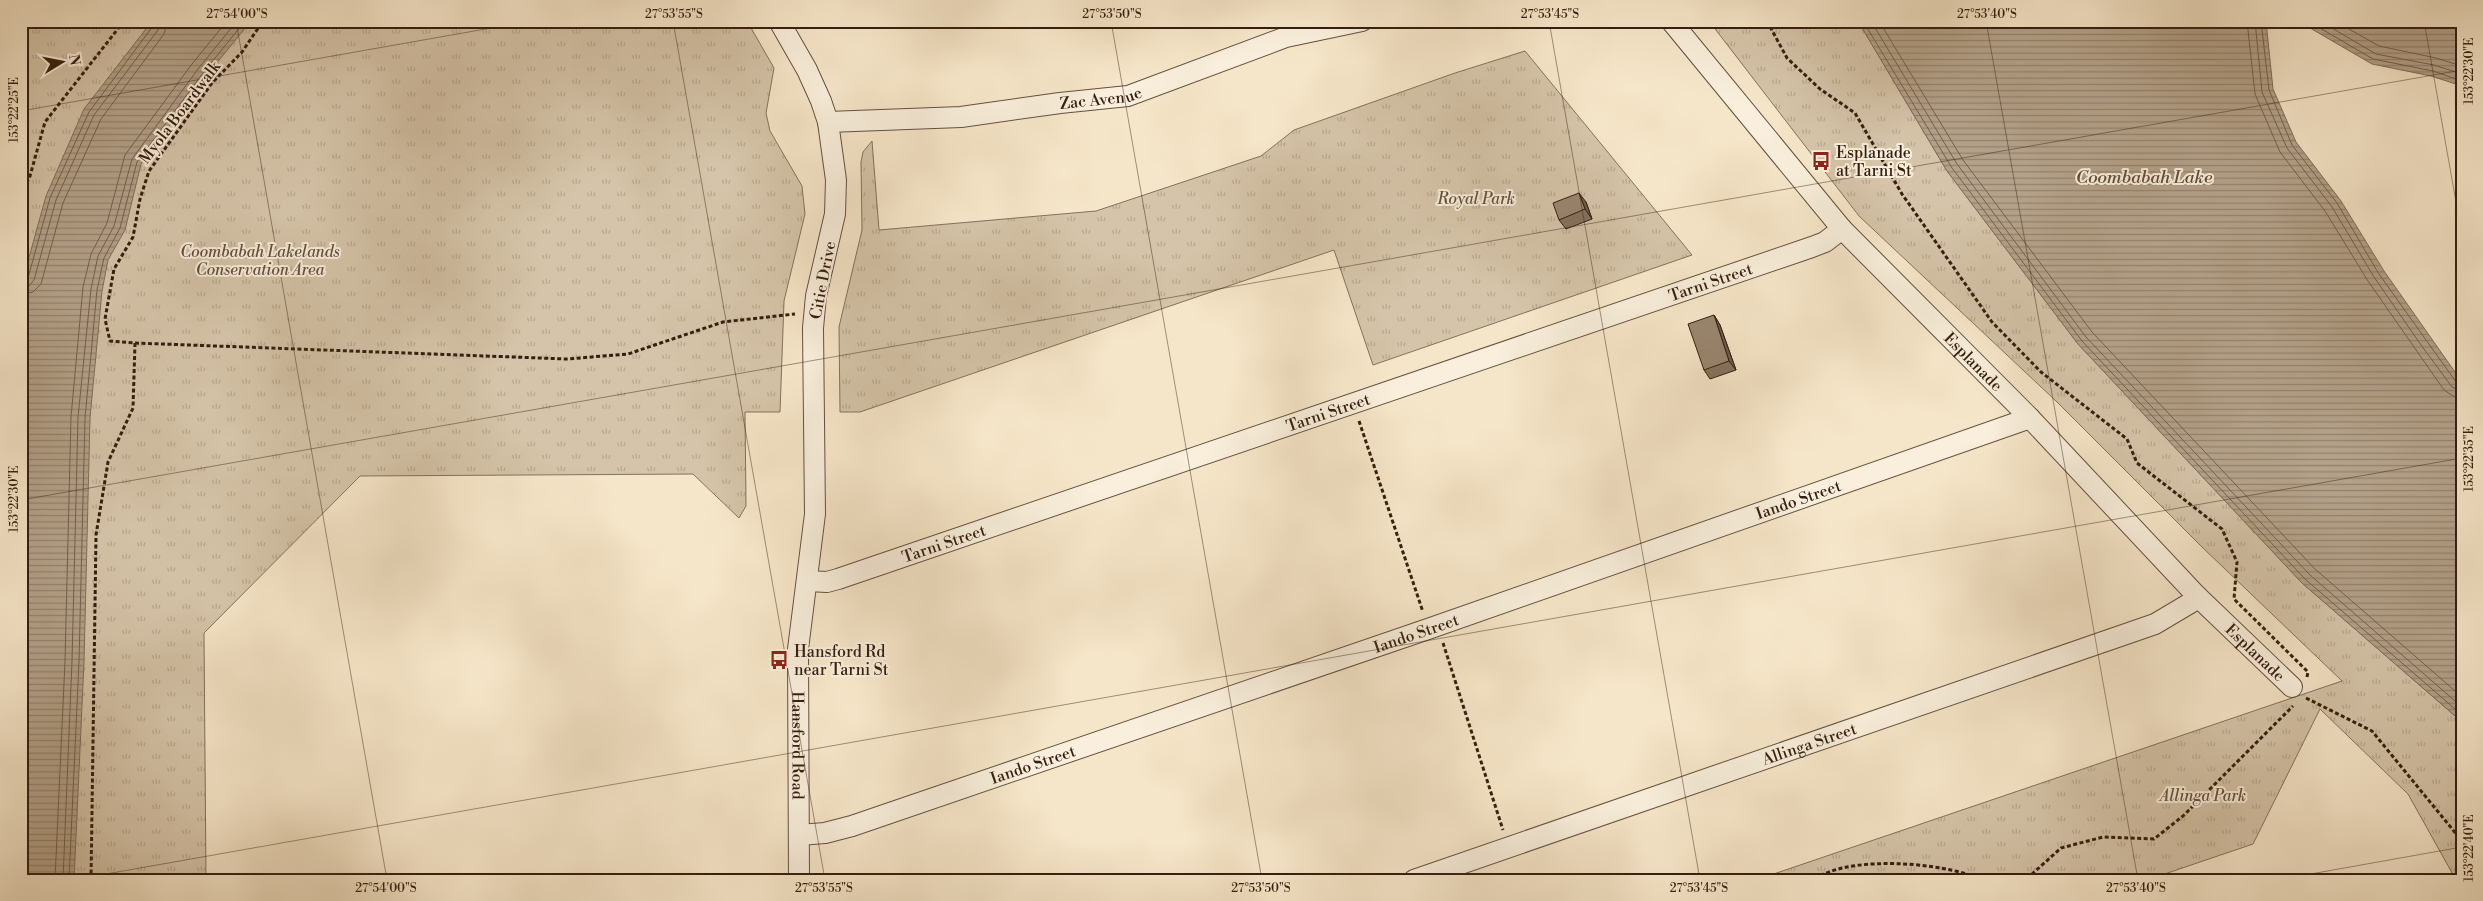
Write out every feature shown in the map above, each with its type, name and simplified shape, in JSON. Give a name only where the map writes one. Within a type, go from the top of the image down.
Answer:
[{"type":"street","name":"Citie Drive","points":[[780,21],[810,78],[828,122],[835,161],[836,198],[832,232],[816,296],[813,328],[815,514],[808,581]]},
{"type":"street","name":"Zac Avenue","points":[[828,122],[960,117],[1060,102],[1128,96],[1286,37],[1362,21]]},
{"type":"street","name":"Esplanade","points":[[1671,21],[1842,229],[2030,418],[2197,596],[2300,687]]},
{"type":"street","name":"Tarni Street","points":[[808,581],[827,582],[838,579],[1812,247],[1825,242],[1842,229]]},
{"type":"street","name":"Iando Street","points":[[799,834],[826,833],[852,826],[1433,628],[2030,418]]},
{"type":"street","name":"Hansford Road","points":[[799,880],[798,649],[808,581]]},
{"type":"street","name":"Allinga Street","points":[[1414,880],[2155,624],[2192,602],[2197,596]]},
{"type":"path","points":[[21,195],[30,176],[46,122],[124,21]]},
{"type":"path","name":"Myola Boardwalk","points":[[135,343],[110,341],[105,319],[114,270],[134,237],[140,199],[149,171],[212,83],[242,52],[263,21]]},
{"type":"path","points":[[1766,21],[1787,58],[1820,90],[1855,113],[1902,194],[1992,322],[2041,372],[2128,439],[2137,463],[2222,529],[2237,562],[2234,599],[2308,672],[2276,726],[2183,816],[2154,839],[2103,837],[2061,848],[2032,874],[2020,880]]},
{"type":"path","points":[[91,880],[96,535],[108,462],[133,408],[135,343],[567,359],[628,354],[723,322],[795,314]]},
{"type":"path","points":[[1353,402],[1509,848]]},
{"type":"path","points":[[2300,687],[2372,731],[2462,841]]},
{"type":"path","points":[[1808,880],[1841,868],[1878,864],[1968,873],[1984,880]]},
{"type":"green space","name":"Coombabah Lakelands Conservation Area","points":[[21,21],[658,21],[658,29],[677,21],[747,21],[774,68],[766,113],[770,131],[802,186],[805,214],[784,301],[780,412],[745,412],[746,506],[739,518],[693,474],[360,476],[204,633],[206,880],[21,880]]},
{"type":"green space","name":"Allinga Park","points":[[1709,21],[1858,21],[1947,171],[2078,344],[2302,583],[2462,722],[2462,880],[2456,880],[2408,794],[2320,709],[2253,844],[2147,880],[1756,880],[2342,681],[2203,548],[2056,401],[1859,216]]},
{"type":"green space","name":"Royal Park","points":[[1525,51],[1692,255],[1373,365],[1334,250],[860,412],[840,412],[839,327],[862,230],[861,162],[863,152],[872,141],[879,230],[1096,211],[1261,156],[1294,130],[1455,73]]},
{"type":"water","points":[[152,21],[251,21],[206,76],[141,164],[125,230],[108,260],[102,291],[90,418],[84,662],[74,880],[21,880],[23,279],[46,196],[84,109]]},
{"type":"water","name":"Coombabah Lake","points":[[1858,21],[2266,21],[2273,89],[2296,142],[2341,201],[2384,271],[2462,382],[2462,722],[2302,583],[2078,344],[1947,171]]},
{"type":"water","points":[[2298,21],[2462,21],[2462,86],[2431,76],[2372,64]]},
{"type":"building","points":[[1579,193],[1585,209],[1559,220],[1553,203]]},
{"type":"building","points":[[1714,315],[1729,361],[1704,370],[1688,324]]},
{"type":"place","name":"Esplanade at Tarni St","points":[[1821,161]]},
{"type":"place","name":"Hansford Rd near Tarni St","points":[[779,660]]}]
